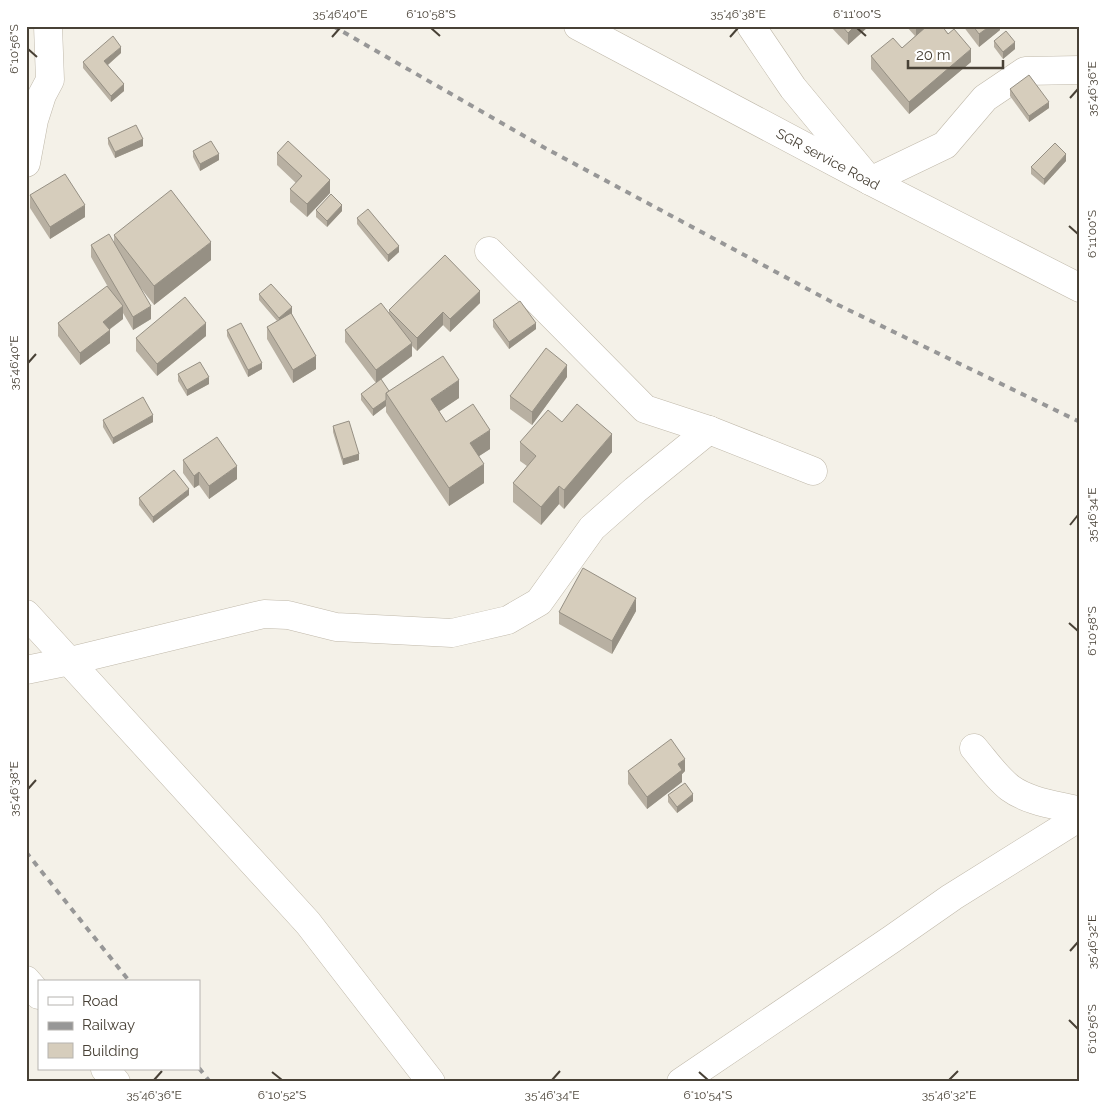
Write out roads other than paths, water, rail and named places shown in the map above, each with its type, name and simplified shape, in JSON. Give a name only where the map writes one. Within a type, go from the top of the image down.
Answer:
[{"type":"street","points":[[26,163],[34,120],[42,95],[50,80],[48,26]]},
{"type":"street","name":"SGR service Road","points":[[578,26],[870,181],[1080,288]]},
{"type":"street","points":[[751,26],[793,88],[870,181],[945,145],[984,98],[1025,71],[1080,70]]},
{"type":"street","points":[[489,252],[645,409],[709,430],[813,471]]},
{"type":"street","points":[[26,670],[264,614],[288,615],[336,627],[452,633],[508,620],[539,602],[592,528],[635,490],[709,430]]},
{"type":"street","points":[[26,614],[308,923],[431,1082]]},
{"type":"street","points":[[974,748],[998,777],[1025,797],[1080,812]]},
{"type":"street","points":[[681,1082],[952,897],[1080,818]]},
{"type":"street","points":[[26,980],[38,993]]},
{"type":"street","points":[[106,1070],[116,1082]]},
{"type":"railway","points":[[333,26],[545,148],[830,301],[1080,422]]},
{"type":"railway","points":[[26,852],[128,980]]},
{"type":"railway","points":[[200,1069],[210,1082]]}]
